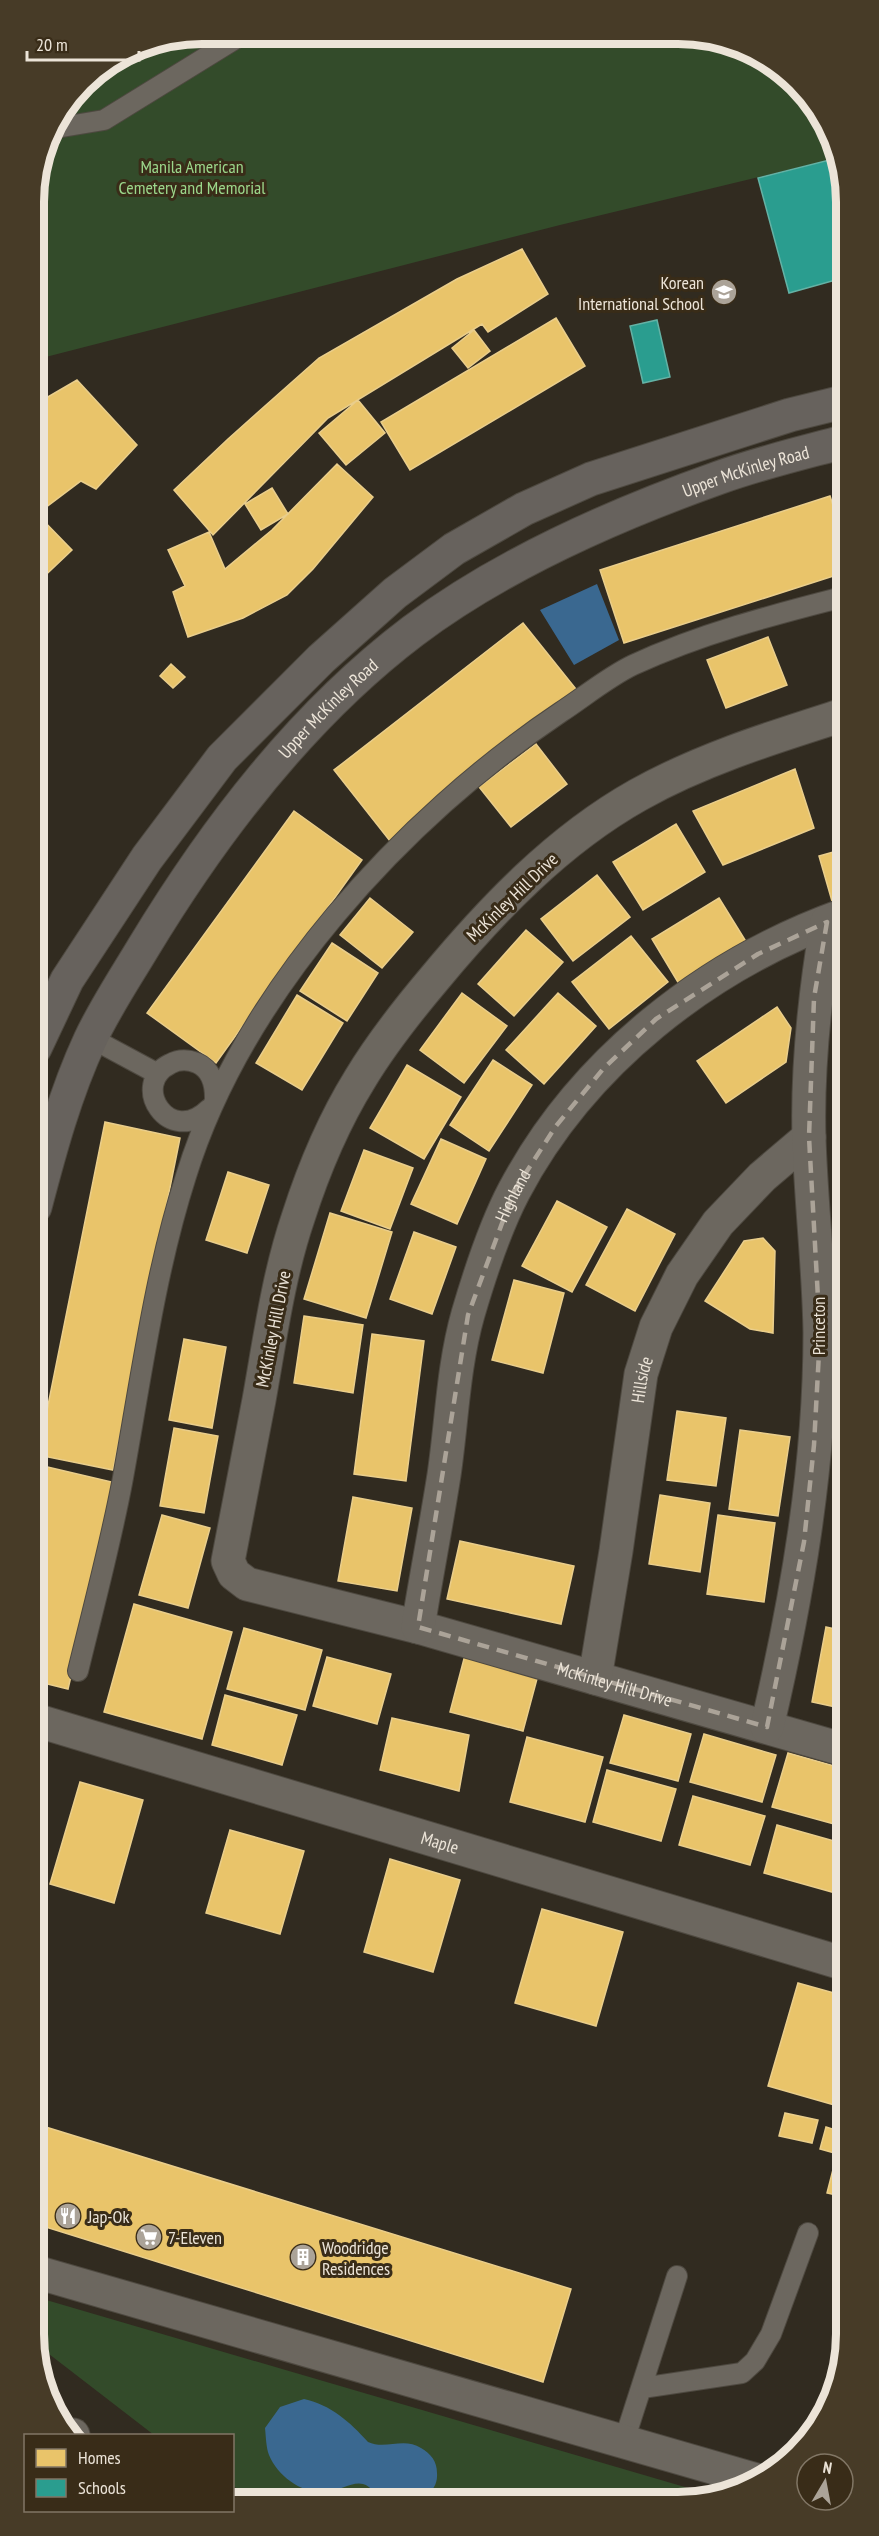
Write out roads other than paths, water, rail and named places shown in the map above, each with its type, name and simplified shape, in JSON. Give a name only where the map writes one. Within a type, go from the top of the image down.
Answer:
[{"type":"main road","points":[[44,1027],[67,980],[147,858],[222,758],[321,658],[395,593],[454,549],[524,509],[591,479],[790,415],[836,404]]},
{"type":"main road","points":[[790,415],[802,453]]},
{"type":"main road","name":"Upper McKinley Road","points":[[44,1173],[58,1118],[90,1041],[183,883],[254,787],[343,692],[414,631],[540,553],[720,477],[836,444]]},
{"type":"street","name":"McKinley Hill Drive","points":[[835,1747],[418,1627],[247,1584],[234,1574],[228,1561],[276,1297],[298,1218],[328,1141],[360,1079],[406,1012],[459,949],[513,891],[573,840],[638,795],[704,763],[780,735],[836,718]]},
{"type":"street","name":"Highland","points":[[418,1627],[444,1474],[453,1386],[468,1316],[488,1254],[514,1191],[556,1126],[603,1069],[656,1019],[707,984],[748,960],[835,918]]},
{"type":"street","name":"Princeton","points":[[767,1727],[788,1636],[804,1542],[814,1445],[820,1334],[809,1137],[814,998],[835,918]]},
{"type":"street","name":"Hillside","points":[[595,1678],[641,1374],[656,1327],[682,1275],[718,1223],[762,1177],[809,1137]]},
{"type":"street","name":"Maple","points":[[44,1723],[835,1961]]},
{"type":"street","points":[[44,2274],[745,2477]]},
{"type":"lane","points":[[63,127],[104,120],[227,44]]},
{"type":"lane","points":[[78,1671],[120,1489],[155,1291],[185,1176],[212,1104],[242,1048],[285,982],[335,914],[390,854],[459,789],[534,730],[629,666],[712,633],[836,599]]},
{"type":"lane","points":[[251,727],[283,754]]},
{"type":"lane","points":[[90,1041],[157,1076]]},
{"type":"lane","points":[[178,1060],[201,1065],[210,1074],[215,1085],[212,1104],[200,1118],[188,1122],[175,1121],[163,1114],[155,1104],[153,1091],[157,1076],[167,1065],[178,1060]]},
{"type":"lane","points":[[642,2388],[742,2373],[755,2361],[771,2334],[808,2233]]},
{"type":"lane","points":[[624,2441],[677,2276]]},
{"type":"water","points":[[597,584],[619,640],[574,665],[540,610]]},
{"type":"water","points":[[304,2399],[323,2405],[339,2415],[368,2442],[381,2445],[401,2443],[415,2445],[425,2450],[433,2458],[437,2469],[436,2482],[429,2492],[375,2492],[359,2483],[331,2491],[318,2492],[301,2487],[285,2477],[269,2455],[265,2428],[280,2407]]},
{"type":"place","name":"Korean International School","points":[[724,292]]},
{"type":"place","name":"Jap-Ok","points":[[68,2216]]},
{"type":"place","name":"7-Eleven","points":[[149,2237]]},
{"type":"place","name":"Woodridge Residences","points":[[303,2257]]},
{"type":"park label","name":"Manila American Cemetery and Memorial","points":[[192,176]]}]
